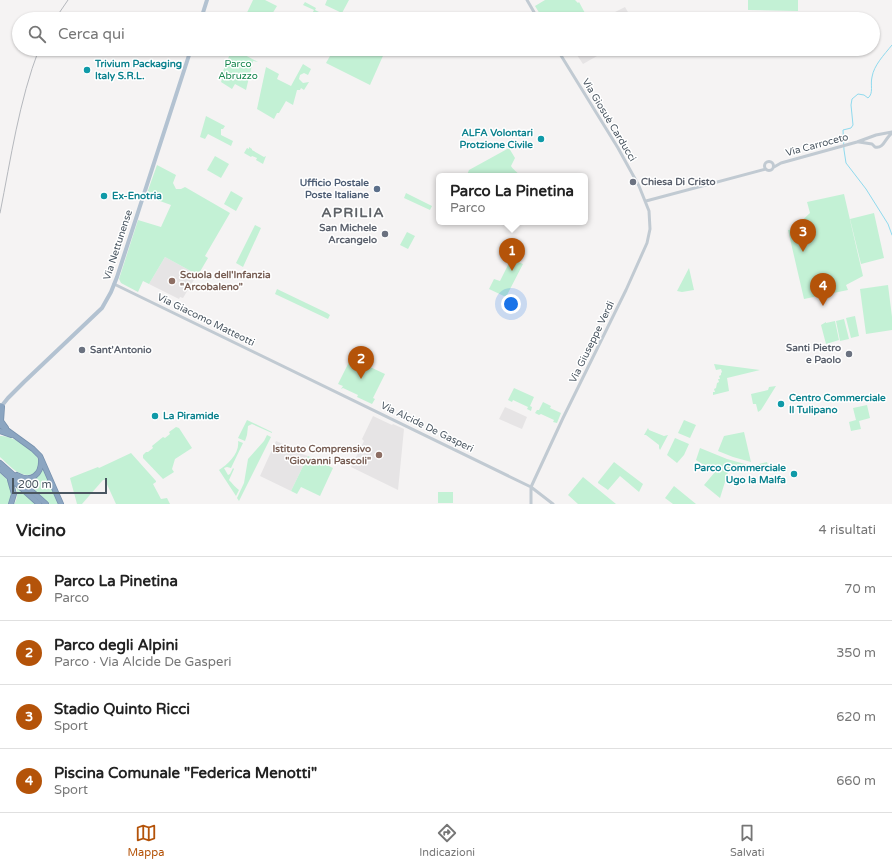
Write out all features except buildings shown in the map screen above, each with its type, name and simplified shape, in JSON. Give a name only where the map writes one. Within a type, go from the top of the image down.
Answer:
[{"type":"highway","points":[[1,407],[1,421],[8,430]]},
{"type":"highway","points":[[0,425],[35,450],[41,458],[61,504]]},
{"type":"highway","points":[[0,430],[23,442]]},
{"type":"highway","points":[[0,434],[6,434],[23,442]]},
{"type":"highway","points":[[6,468],[20,477],[30,478],[36,475],[40,470],[41,458]]},
{"type":"highway","points":[[0,463],[46,504]]},
{"type":"highway","points":[[0,469],[38,504]]},
{"type":"highway","points":[[8,477],[14,492],[12,504]]},
{"type":"main road","points":[[203,12],[207,0]]},
{"type":"main road","name":"Via Nettunense","points":[[1,407],[24,382],[102,308],[114,284],[189,56]]},
{"type":"street","points":[[526,0],[534,12]]},
{"type":"street","name":"Via Giosuè Carducci","points":[[560,56],[618,148],[646,201]]},
{"type":"street","name":"Via Carroceto","points":[[774,167],[781,163],[848,145],[876,135],[892,133]]},
{"type":"street","name":"Via Carroceto","points":[[857,142],[866,142],[872,144],[875,148],[879,148],[892,133]]},
{"type":"street","points":[[872,144],[872,139],[876,135],[882,137],[884,142]]},
{"type":"street","points":[[646,201],[758,170],[766,167],[768,162],[772,162],[774,167],[770,170],[766,167]]},
{"type":"street","name":"Via Carroceto","points":[[772,162],[781,163]]},
{"type":"street","name":"Via Giuseppe Verdi","points":[[531,486],[647,243],[650,220],[646,201]]},
{"type":"street","name":"Via Giacomo Matteotti","points":[[114,284],[316,382]]},
{"type":"street","name":"Via Alcide De Gasperi","points":[[316,382],[531,486],[553,504]]},
{"type":"street","points":[[531,486],[531,504]]},
{"type":"shaded area","points":[[625,7],[628,12],[615,12]]},
{"type":"shaded area","points":[[578,56],[597,56],[583,64]]},
{"type":"shaded area","name":"Scuola dell'Infanzia \"Arcobaleno\"","points":[[165,257],[198,275],[196,275],[196,278],[183,298],[180,297],[179,299],[149,284]]},
{"type":"shaded area","points":[[505,407],[527,417],[522,429],[499,419]]},
{"type":"shaded area","name":"Istituto Comprensivo \"Giovanni Pascoli\"","points":[[373,416],[404,429],[398,490],[351,467],[364,441],[362,439]]},
{"type":"shaded area","points":[[276,441],[294,449],[293,451],[308,456],[291,491],[260,476]]},
{"type":"green space","points":[[253,0],[265,0],[277,6],[273,12],[247,12]]},
{"type":"green space","points":[[327,0],[349,0],[343,12],[325,5]]},
{"type":"green space","points":[[545,0],[575,0],[578,3],[579,2],[584,12],[539,12],[535,6]]},
{"type":"green space","points":[[748,0],[798,0],[798,11],[748,10]]},
{"type":"green space","points":[[305,2],[316,8],[315,10],[319,12],[313,12],[314,10],[303,5]]},
{"type":"green space","name":"Parco Abruzzo","points":[[229,56],[247,56],[258,62],[253,61],[246,90],[235,84],[232,89],[221,82],[223,71]]},
{"type":"green space","points":[[330,56],[383,56],[370,85],[326,63]]},
{"type":"green space","points":[[303,64],[311,69],[308,75],[304,73],[300,75],[299,79],[303,83],[309,82],[304,90],[301,88],[300,90],[297,90],[293,105],[286,101],[274,119],[257,109],[266,67],[279,74],[277,79],[291,86]]},
{"type":"green space","points":[[206,116],[225,126],[221,129],[221,135],[233,141],[231,146],[208,134],[205,139],[200,137]]},
{"type":"green space","points":[[249,147],[264,157],[266,156],[263,164],[256,160],[257,158],[251,157],[244,153],[247,148],[249,149]]},
{"type":"green space","points":[[509,148],[515,158],[511,166],[518,173],[468,173],[469,170]]},
{"type":"green space","points":[[215,156],[229,164],[221,178],[207,170]]},
{"type":"green space","points":[[157,165],[176,175],[173,183],[176,189],[185,187],[230,213],[205,256],[208,258],[198,275],[165,257],[149,284],[143,281],[138,292],[121,283],[119,279],[138,220],[161,227],[171,205],[146,196]]},
{"type":"green space","points":[[231,191],[243,198],[236,211],[224,204]]},
{"type":"green space","points":[[406,193],[432,206],[430,210],[404,198]]},
{"type":"green space","points":[[844,194],[863,276],[846,285],[848,290],[804,299],[788,230],[796,229],[796,226],[810,213],[807,202]]},
{"type":"green space","points":[[874,213],[884,258],[861,264],[850,219]]},
{"type":"green space","points":[[255,225],[261,228],[243,267],[236,263]]},
{"type":"green space","points":[[407,232],[415,236],[408,249],[400,245]]},
{"type":"green space","points":[[511,259],[523,264],[506,297],[489,289],[494,279],[500,281]]},
{"type":"green space","points":[[689,268],[694,290],[682,292],[677,291]]},
{"type":"green space","points":[[888,285],[892,330],[866,334],[860,289]]},
{"type":"green space","points":[[277,289],[327,313],[330,315],[328,319],[275,294]]},
{"type":"green space","points":[[855,316],[859,336],[851,338],[846,318]]},
{"type":"green space","points":[[844,319],[849,339],[840,341],[836,321]]},
{"type":"green space","points":[[835,321],[839,340],[826,344],[821,325],[826,322]]},
{"type":"green space","points":[[351,358],[385,374],[373,398],[375,399],[372,404],[357,397],[358,395],[343,388],[341,389],[343,386],[338,384]]},
{"type":"green space","points":[[714,364],[760,370],[727,378],[729,391],[713,395],[713,392],[715,392],[714,389],[719,382],[718,379],[720,379],[719,376],[722,372],[721,369],[716,370]]},
{"type":"green space","points":[[776,386],[761,410],[758,412],[756,404],[753,404],[751,394],[768,390],[769,387]]},
{"type":"green space","points":[[514,388],[534,397],[530,406],[532,407],[531,411],[527,409],[528,407],[513,400],[512,402],[508,400]]},
{"type":"green space","points":[[543,402],[551,406],[550,408],[561,413],[557,423],[541,414],[539,415],[535,413],[539,410]]},
{"type":"green space","points":[[867,405],[870,418],[859,421],[861,429],[851,431],[849,422],[856,420],[853,408]]},
{"type":"green space","points":[[247,420],[272,433],[252,424],[248,426],[245,441],[238,438]]},
{"type":"green space","points":[[684,420],[696,425],[690,438],[678,433]]},
{"type":"green space","points":[[176,427],[179,428],[192,448],[175,459],[172,469],[174,472],[163,479],[143,458],[143,455],[153,448],[152,446],[163,437],[165,438],[170,434],[169,432]]},
{"type":"green space","points":[[648,428],[649,430],[664,436],[668,435],[660,450],[659,445],[644,435]]},
{"type":"green space","points":[[744,432],[751,462],[718,451],[724,436]]},
{"type":"green space","points":[[267,435],[271,437],[239,501],[237,498],[244,483],[248,459],[264,441]]},
{"type":"green space","points":[[0,436],[5,436],[18,441],[35,454],[40,465],[35,473],[25,475],[20,473],[0,457]]},
{"type":"green space","points":[[675,438],[689,444],[684,455],[677,463],[667,455]]},
{"type":"green space","points":[[238,441],[243,443],[231,468],[224,468],[228,475],[233,468],[234,469],[229,480],[239,490],[236,496],[219,470],[226,465],[235,454]]},
{"type":"green space","points":[[700,448],[727,459],[752,466],[767,462],[768,465],[741,471],[729,469],[720,498],[704,485],[715,472],[696,460]]},
{"type":"green space","points":[[131,453],[156,481],[153,484],[161,499],[167,498],[170,504],[116,504],[105,480],[103,480],[82,504],[77,504],[70,478],[98,467],[99,468]]},
{"type":"green space","points":[[308,456],[333,468],[320,496],[301,487],[297,494],[291,491]]},
{"type":"green space","points":[[614,462],[643,484],[639,492],[620,476],[608,490],[598,483]]},
{"type":"green space","points":[[44,467],[60,504],[50,504],[21,479],[29,480],[35,478],[40,474]]},
{"type":"green space","points":[[0,473],[9,481],[13,492],[9,504],[0,504]]},
{"type":"green space","points":[[583,477],[616,504],[578,504],[568,495]]},
{"type":"green space","points":[[15,484],[37,504],[14,504],[17,494]]},
{"type":"green space","points":[[674,486],[696,504],[673,504],[665,498]]},
{"type":"green space","points":[[438,492],[453,492],[453,503],[438,503]]},
{"type":"waterway","points":[[892,45],[875,68],[872,77],[870,96],[868,98],[864,95],[858,94],[852,99],[851,105],[853,125],[851,128],[843,130],[846,163],[866,189],[888,224],[892,235]]},
{"type":"railway","points":[[60,12],[68,0]]},
{"type":"railway","points":[[0,213],[21,109],[37,56]]},
{"type":"place","name":"Trivium Packaging Italy S.R.L.","points":[[87,70]]},
{"type":"place","name":"ALFA Volontari Protzione Civile","points":[[541,139]]},
{"type":"place","name":"Chiesa Di Cristo","points":[[633,182]]},
{"type":"place","name":"Ufficio Postale Poste Italiane","points":[[377,189]]},
{"type":"place","name":"Ex-Enotria","points":[[104,196]]},
{"type":"place","name":"San Michele Arcangelo","points":[[385,234]]},
{"type":"place","name":"Stadio Quinto Ricci","points":[[803,252]]},
{"type":"place","name":"Parco La Pinetina","points":[[512,271]]},
{"type":"place","name":"Scuola dell'Infanzia \"Arcobaleno\"","points":[[172,281]]},
{"type":"place","name":"Piscina Comunale \"Federica Menotti\"","points":[[823,306]]},
{"type":"place","name":"Sant'Antonio","points":[[82,350]]},
{"type":"place","name":"Santi Pietro e Paolo","points":[[849,354]]},
{"type":"place","name":"Parco degli Alpini","points":[[361,379]]},
{"type":"place","name":"Centro Commerciale Il Tulipano","points":[[781,404]]},
{"type":"place","name":"La Piramide","points":[[155,416]]},
{"type":"place","name":"Istituto Comprensivo \"Giovanni Pascoli\"","points":[[379,455]]},
{"type":"place","name":"Parco Commerciale Ugo la Malfa","points":[[794,474]]},
{"type":"district","name":"APRILIA","points":[[353,212]]}]
